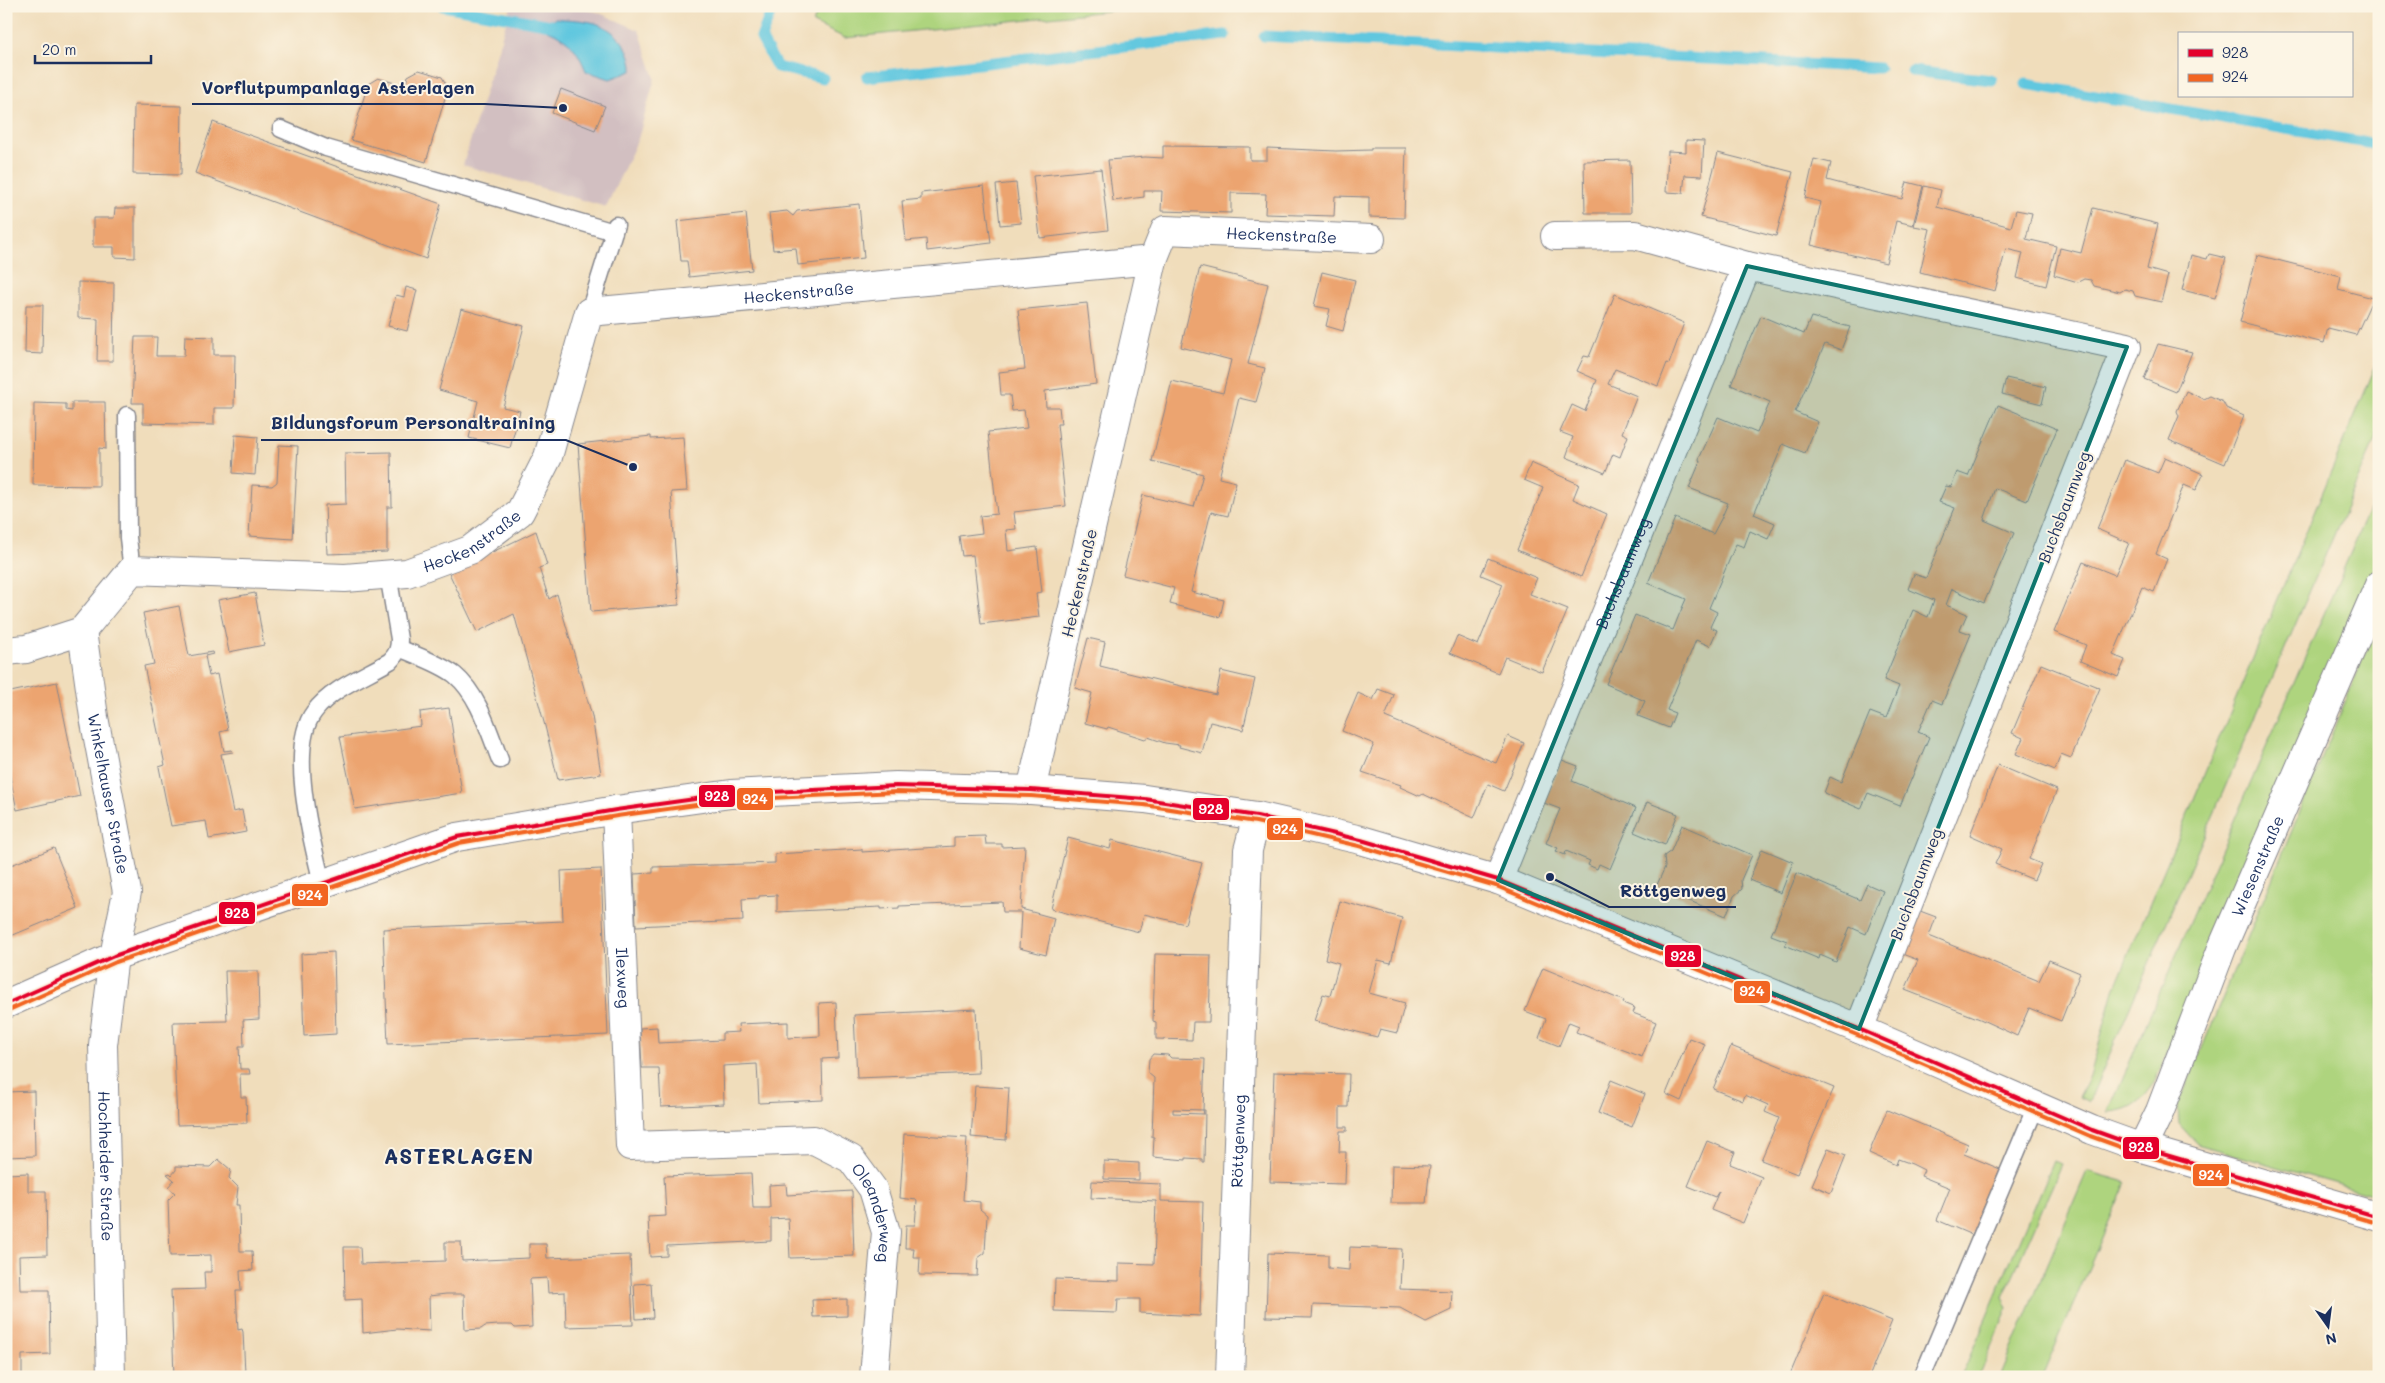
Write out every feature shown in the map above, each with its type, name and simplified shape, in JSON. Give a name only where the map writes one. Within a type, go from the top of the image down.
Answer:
[{"type":"street","name":"Heckenstraße","points":[[1031,790],[1153,260],[1165,230],[1371,239]]},
{"type":"street","name":"Buchsbaumweg","points":[[1555,236],[1635,235],[1747,266],[2127,347],[1860,1029]]},
{"type":"street","name":"Heckenstraße","points":[[132,570],[345,578],[407,573],[470,550],[520,512],[548,457],[589,312],[1153,260]]},
{"type":"street","name":"Buchsbaumweg","points":[[1498,880],[1747,266]]},
{"type":"street","points":[[6,651],[26,649],[82,631],[132,570]]},
{"type":"street","name":"Wiesenstraße","points":[[2142,1148],[2160,1111],[2222,948],[2379,585]]},
{"type":"street","name":"Winkelhauser Straße","points":[[82,631],[94,717],[127,892],[114,956]]},
{"type":"street","points":[[6,1004],[114,956],[457,837],[616,810],[731,794],[886,786],[1031,790],[1145,798],[1257,816],[1361,840],[1498,880],[1860,1029],[2092,1130],[2142,1148],[2379,1217]]},
{"type":"street","name":"Ilexweg","points":[[616,810],[630,1146]]},
{"type":"street","name":"Röttgenweg","points":[[1230,1377],[1248,850],[1257,816]]},
{"type":"street","name":"Hochheider Straße","points":[[111,1377],[102,1044],[114,956]]},
{"type":"street","name":"Oleanderweg","points":[[630,1146],[814,1140],[851,1159],[873,1189],[886,1232],[874,1377]]},
{"type":"lane","points":[[281,129],[326,148],[615,228],[589,312]]},
{"type":"lane","points":[[127,415],[128,538],[132,570]]},
{"type":"lane","points":[[322,883],[307,815],[302,747],[304,728],[315,710],[326,700],[341,688],[390,661],[399,648],[388,574]]},
{"type":"lane","points":[[399,648],[448,671],[462,682],[481,714],[500,760]]},
{"type":"lane","points":[[1922,1377],[2036,1106]]},
{"type":"highlighted area","points":[[1747,266],[2127,347],[1859,1029],[1498,880]]},
{"type":"shaded area","points":[[511,6],[570,6],[597,12],[639,30],[655,78],[638,139],[606,207],[463,165]]},
{"type":"green space","points":[[819,6],[1156,6],[845,38],[813,23]]},
{"type":"green space","points":[[2379,358],[2379,431],[2089,1102],[2079,1097],[2090,1076],[2115,987]]},
{"type":"green space","points":[[2379,487],[2379,557],[2168,1051],[2153,1083],[2140,1100],[2132,1106],[2108,1112]]},
{"type":"green space","points":[[2379,620],[2379,1196],[2197,1144],[2179,1124],[2178,1106]]},
{"type":"green space","points":[[2053,1161],[2062,1164],[2003,1298],[2008,1307],[1978,1377],[1961,1377]]},
{"type":"green space","points":[[2087,1171],[2126,1182],[2042,1377],[2000,1377]]},
{"type":"water","points":[[555,18],[586,21],[607,29],[626,47],[632,71],[610,79],[586,71],[572,46],[548,30]]},
{"type":"building","points":[[419,70],[442,77],[448,88],[426,162],[351,140],[368,84],[378,78],[405,86],[408,76]]},
{"type":"building","points":[[561,89],[605,106],[595,130],[552,113]]},
{"type":"building","points":[[134,105],[182,106],[181,175],[133,174]]},
{"type":"building","points":[[213,122],[441,204],[426,259],[195,173]]},
{"type":"building","points":[[1686,140],[1704,141],[1702,176],[1685,175],[1683,193],[1666,192],[1668,151],[1686,152]]},
{"type":"building","points":[[1163,146],[1250,147],[1250,160],[1267,160],[1267,148],[1336,151],[1406,148],[1404,218],[1369,217],[1369,197],[1335,196],[1334,216],[1265,214],[1266,194],[1231,193],[1231,213],[1161,211],[1162,191],[1144,191],[1144,197],[1113,201],[1108,160],[1145,157],[1163,158]]},
{"type":"building","points":[[1718,153],[1793,172],[1776,236],[1701,217]]},
{"type":"building","points":[[1814,159],[1831,163],[1827,180],[1865,190],[1902,199],[1907,182],[1923,186],[1913,225],[1896,221],[1886,263],[1811,245],[1821,202],[1805,198]]},
{"type":"building","points":[[1630,160],[1631,213],[1585,213],[1584,161]]},
{"type":"building","points":[[1101,169],[1108,230],[1040,238],[1033,176]]},
{"type":"building","points":[[1016,183],[1021,223],[1000,225],[996,185]]},
{"type":"building","points":[[984,186],[991,243],[927,251],[926,239],[906,241],[902,201],[921,199],[921,193]]},
{"type":"building","points":[[1924,186],[1941,190],[1937,207],[2011,227],[2016,210],[2032,213],[2026,239],[2056,246],[2046,286],[2017,278],[2023,253],[2006,249],[1995,291],[1920,272],[1930,229],[1914,226]]},
{"type":"building","points":[[859,204],[864,258],[798,265],[796,248],[773,250],[769,213],[787,211],[793,216],[797,211]]},
{"type":"building","points":[[115,208],[135,208],[135,258],[114,257],[114,247],[93,247],[93,218],[114,218]]},
{"type":"building","points":[[2093,208],[2158,224],[2147,269],[2168,275],[2161,302],[2135,296],[2133,291],[2125,289],[2120,292],[2094,286],[2091,280],[2084,279],[2078,282],[2054,275],[2060,248],[2081,253]]},
{"type":"building","points":[[746,213],[752,270],[689,277],[687,261],[681,261],[677,221]]},
{"type":"building","points":[[2209,254],[2226,258],[2215,298],[2182,290],[2191,255],[2207,259]]},
{"type":"building","points":[[2257,255],[2341,276],[2338,289],[2373,298],[2356,335],[2328,328],[2324,343],[2240,322]]},
{"type":"building","points":[[1200,267],[1268,284],[1248,364],[1265,368],[1261,385],[1256,402],[1239,398],[1219,478],[1236,482],[1228,516],[1211,512],[1191,592],[1224,600],[1220,617],[1170,604],[1174,588],[1123,575],[1143,495],[1194,507],[1203,474],[1152,461],[1172,381],[1223,393],[1231,360],[1181,347]]},
{"type":"building","points":[[1322,272],[1355,280],[1343,331],[1326,326],[1330,309],[1314,306]]},
{"type":"building","points":[[78,282],[114,283],[113,361],[97,361],[98,319],[78,318]]},
{"type":"building","points":[[406,287],[417,290],[407,331],[388,326],[396,295],[404,297]]},
{"type":"building","points":[[1615,294],[1684,323],[1669,364],[1667,363],[1658,386],[1615,369],[1608,384],[1637,396],[1622,433],[1628,436],[1620,457],[1613,454],[1605,473],[1566,457],[1573,437],[1560,432],[1572,405],[1585,411],[1597,380],[1577,371],[1584,356],[1589,357]]},
{"type":"building","points":[[1087,303],[1096,384],[1045,391],[1046,407],[1059,407],[1061,424],[1057,424],[1066,506],[1014,512],[1016,529],[1006,530],[1008,551],[1037,547],[1042,592],[1036,593],[1039,617],[981,624],[973,555],[962,556],[959,536],[982,533],[980,516],[997,514],[988,432],[1027,428],[1024,410],[1012,411],[1010,395],[1001,395],[999,372],[1025,369],[1018,310]]},
{"type":"building","points":[[26,305],[43,305],[42,354],[25,353]]},
{"type":"building","points":[[461,309],[524,326],[503,407],[520,411],[510,448],[469,438],[478,401],[439,390]]},
{"type":"building","points":[[1761,316],[1804,334],[1811,317],[1850,327],[1841,350],[1825,344],[1795,412],[1818,422],[1805,453],[1783,444],[1754,514],[1775,523],[1768,539],[1750,531],[1744,547],[1736,544],[1709,608],[1717,612],[1710,627],[1717,630],[1710,646],[1696,640],[1667,710],[1675,713],[1669,728],[1638,716],[1645,701],[1606,684],[1635,615],[1673,630],[1686,599],[1648,583],[1675,518],[1713,534],[1728,503],[1689,488],[1700,462],[1699,459],[1718,417],[1757,433],[1770,402],[1731,385],[1748,342]]},
{"type":"building","points":[[185,336],[214,337],[214,355],[235,355],[234,408],[214,408],[214,425],[143,423],[143,403],[132,403],[135,337],[157,337],[156,356],[184,356]]},
{"type":"building","points":[[2158,344],[2192,352],[2176,392],[2144,379]]},
{"type":"building","points":[[2006,378],[2046,387],[2042,404],[2002,394]]},
{"type":"building","points":[[2186,391],[2204,399],[2210,396],[2223,402],[2226,408],[2244,416],[2225,464],[2169,440],[2179,416],[2177,411]]},
{"type":"building","points":[[72,402],[105,402],[106,449],[99,448],[99,486],[33,485],[34,403],[66,404],[66,410],[72,411]]},
{"type":"building","points":[[1998,405],[2057,429],[2027,501],[1995,488],[1984,520],[2014,533],[1984,603],[1952,589],[1946,605],[1967,614],[1960,630],[1971,634],[1942,704],[1932,700],[1918,732],[1929,737],[1900,806],[1868,793],[1861,809],[1824,793],[1830,777],[1841,782],[1870,712],[1886,718],[1899,686],[1884,680],[1913,610],[1928,617],[1934,600],[1908,589],[1914,574],[1926,578],[1955,508],[1939,502],[1946,486],[1951,487],[1957,472],[1968,476]]},
{"type":"building","points":[[235,435],[258,437],[255,475],[233,473]]},
{"type":"building","points":[[651,436],[651,439],[683,437],[687,491],[671,492],[679,605],[591,612],[578,444]]},
{"type":"building","points":[[279,445],[298,446],[293,539],[249,536],[252,485],[272,486],[277,482]]},
{"type":"building","points":[[391,452],[392,507],[387,507],[387,552],[327,554],[325,505],[346,504],[345,453]]},
{"type":"building","points":[[2165,457],[2203,474],[2196,490],[2184,485],[2156,554],[2167,559],[2154,592],[2142,587],[2113,655],[2125,660],[2118,677],[2080,661],[2086,645],[2054,632],[2083,562],[2115,575],[2129,543],[2097,529],[2125,460],[2158,473]]},
{"type":"building","points":[[1531,463],[1579,484],[1573,499],[1607,514],[1581,577],[1517,550],[1543,488],[1524,480]]},
{"type":"building","points":[[536,531],[547,565],[539,568],[549,599],[557,594],[592,716],[601,774],[558,780],[514,614],[477,632],[449,573]]},
{"type":"building","points":[[1488,558],[1537,578],[1530,594],[1568,609],[1542,672],[1505,657],[1498,673],[1450,653],[1457,636],[1478,645],[1503,584],[1481,575]]},
{"type":"building","points":[[255,593],[264,645],[229,652],[218,600]]},
{"type":"building","points":[[179,606],[189,656],[212,652],[213,654],[205,656],[209,676],[217,674],[228,730],[220,732],[224,751],[232,750],[233,752],[221,754],[233,812],[242,810],[246,832],[209,839],[206,821],[171,826],[159,767],[165,765],[144,666],[154,664],[143,613]]},
{"type":"building","points":[[1088,638],[1105,642],[1100,666],[1216,695],[1221,671],[1255,679],[1243,730],[1210,722],[1202,753],[1179,747],[1180,745],[1165,743],[1148,737],[1145,739],[1108,727],[1107,729],[1085,723],[1092,693],[1075,688]]},
{"type":"building","points":[[2041,664],[2100,688],[2071,758],[2061,754],[2055,770],[2016,754],[2023,738],[2012,733]]},
{"type":"building","points":[[57,682],[80,796],[17,810],[6,757],[6,693]]},
{"type":"building","points":[[1378,689],[1394,695],[1385,717],[1496,763],[1508,736],[1524,743],[1504,791],[1488,784],[1474,818],[1423,794],[1420,796],[1400,787],[1401,785],[1362,772],[1374,744],[1342,731],[1358,693],[1373,700]]},
{"type":"building","points":[[449,708],[462,793],[355,809],[340,737],[421,726],[420,712]]},
{"type":"building","points":[[1562,760],[1578,766],[1572,781],[1636,808],[1610,869],[1599,864],[1597,869],[1588,865],[1590,861],[1566,851],[1565,855],[1556,851],[1558,848],[1546,843],[1560,809],[1544,803]]},
{"type":"building","points":[[1998,765],[2057,790],[2029,859],[2041,864],[2034,880],[1995,864],[2002,849],[1970,835]]},
{"type":"building","points":[[1647,802],[1678,814],[1665,845],[1634,832]]},
{"type":"building","points":[[1682,825],[1752,855],[1741,880],[1742,889],[1734,896],[1726,916],[1656,887],[1665,867],[1664,856],[1671,851]]},
{"type":"building","points":[[985,836],[986,844],[1002,844],[1002,847],[1025,846],[1021,909],[1054,918],[1046,955],[1019,948],[1021,912],[1003,912],[1002,902],[899,906],[899,908],[881,909],[881,907],[777,912],[777,895],[759,896],[759,898],[742,899],[743,921],[636,926],[634,874],[653,873],[653,867],[775,863],[775,854],[862,849],[862,852],[954,846],[954,837]]},
{"type":"building","points":[[1068,838],[1110,849],[1112,840],[1202,863],[1185,924],[1144,914],[1139,932],[1051,909]]},
{"type":"building","points":[[54,848],[78,908],[6,938],[6,867]]},
{"type":"building","points":[[1762,849],[1793,862],[1781,893],[1749,880]]},
{"type":"building","points":[[601,869],[608,1035],[388,1044],[383,929],[563,921],[561,871]]},
{"type":"building","points":[[1797,873],[1860,900],[1867,884],[1883,891],[1866,934],[1850,927],[1836,962],[1820,955],[1819,959],[1785,945],[1787,941],[1771,935]]},
{"type":"building","points":[[1340,901],[1402,918],[1391,963],[1378,960],[1369,993],[1405,1003],[1397,1033],[1380,1029],[1377,1037],[1314,1021],[1323,994],[1330,996],[1339,963],[1325,959]]},
{"type":"building","points":[[1920,911],[1936,917],[1929,936],[2039,981],[2049,960],[2080,973],[2061,1021],[2029,1008],[2017,1036],[1980,1019],[1905,990],[1918,960],[1902,954]]},
{"type":"building","points":[[334,952],[336,1034],[304,1036],[301,954]]},
{"type":"building","points":[[1155,954],[1211,955],[1209,1022],[1193,1022],[1192,1040],[1156,1039],[1156,1022],[1153,1021]]},
{"type":"building","points":[[1543,968],[1624,1001],[1623,1003],[1635,1008],[1633,1013],[1656,1022],[1642,1057],[1576,1032],[1579,1026],[1569,1022],[1559,1046],[1539,1038],[1546,1019],[1525,1011]]},
{"type":"building","points":[[225,971],[258,971],[259,1019],[243,1020],[244,1046],[239,1046],[240,1069],[249,1069],[250,1074],[240,1074],[241,1097],[246,1097],[247,1123],[177,1125],[173,1022],[227,1021]]},
{"type":"building","points":[[836,1002],[838,1058],[822,1059],[823,1100],[759,1103],[757,1064],[723,1066],[724,1104],[661,1107],[659,1068],[642,1068],[640,1028],[657,1027],[658,1043],[722,1040],[722,1033],[739,1032],[738,1024],[788,1022],[788,1038],[820,1036],[819,1003]]},
{"type":"building","points":[[976,1009],[979,1073],[857,1078],[854,1015]]},
{"type":"building","points":[[1689,1038],[1705,1044],[1681,1101],[1666,1094]]},
{"type":"building","points":[[1731,1046],[1834,1088],[1797,1174],[1761,1160],[1779,1118],[1765,1112],[1768,1105],[1745,1095],[1743,1101],[1713,1089]]},
{"type":"building","points":[[1153,1054],[1168,1055],[1171,1058],[1205,1059],[1203,1110],[1205,1110],[1204,1162],[1202,1162],[1202,1159],[1186,1158],[1186,1160],[1153,1157],[1154,1078],[1148,1073],[1149,1059]],"holes":[[[1173,1109],[1203,1110],[1204,1114],[1173,1113]]]},
{"type":"building","points":[[1274,1072],[1349,1074],[1348,1107],[1340,1107],[1340,1127],[1347,1127],[1347,1131],[1340,1131],[1339,1152],[1346,1152],[1345,1184],[1270,1182]]},
{"type":"building","points":[[1611,1080],[1645,1094],[1632,1127],[1598,1113]]},
{"type":"building","points":[[975,1086],[1009,1088],[1006,1140],[971,1137]]},
{"type":"building","points":[[34,1091],[35,1156],[6,1157],[6,1092]]},
{"type":"building","points":[[1887,1110],[1968,1144],[1964,1154],[2000,1169],[1972,1235],[1937,1220],[1950,1188],[1921,1176],[1924,1170],[1912,1164],[1898,1159],[1896,1165],[1869,1153]]},
{"type":"building","points":[[904,1134],[967,1138],[963,1200],[980,1202],[980,1209],[987,1215],[985,1253],[978,1258],[977,1276],[919,1275],[920,1257],[913,1257],[914,1248],[905,1248],[906,1225],[915,1225],[917,1200],[900,1198]]},
{"type":"building","points":[[1707,1141],[1735,1152],[1730,1164],[1762,1177],[1743,1223],[1711,1210],[1719,1191],[1715,1197],[1688,1186]]},
{"type":"building","points":[[1828,1148],[1846,1155],[1831,1193],[1812,1185]]},
{"type":"building","points":[[218,1159],[231,1170],[229,1178],[238,1187],[236,1205],[239,1205],[240,1251],[252,1251],[253,1270],[240,1271],[241,1291],[236,1291],[238,1330],[242,1329],[243,1332],[245,1373],[282,1372],[282,1377],[174,1377],[171,1290],[205,1289],[204,1272],[211,1272],[211,1255],[170,1256],[168,1200],[175,1193],[168,1187],[174,1180],[167,1174],[170,1173],[172,1175],[176,1170],[176,1166],[210,1167]]},
{"type":"building","points":[[1104,1161],[1139,1163],[1139,1180],[1104,1179]]},
{"type":"building","points":[[1392,1165],[1430,1166],[1426,1203],[1391,1203]]},
{"type":"building","points":[[28,1173],[28,1191],[46,1191],[47,1255],[19,1256],[20,1290],[49,1290],[50,1354],[22,1355],[22,1377],[6,1377],[6,1174]]},
{"type":"building","points":[[751,1173],[753,1208],[770,1208],[769,1185],[786,1184],[787,1195],[852,1191],[854,1256],[790,1258],[788,1218],[771,1219],[771,1241],[667,1246],[667,1256],[650,1257],[648,1217],[666,1216],[664,1176]]},
{"type":"building","points":[[1092,1181],[1161,1184],[1161,1201],[1203,1202],[1200,1316],[1140,1313],[1140,1299],[1118,1299],[1117,1313],[1054,1311],[1055,1279],[1119,1281],[1119,1263],[1154,1264],[1156,1201],[1091,1198]]},
{"type":"building","points":[[445,1242],[461,1242],[462,1261],[529,1258],[529,1244],[546,1244],[547,1258],[630,1255],[633,1325],[566,1327],[565,1292],[548,1293],[547,1278],[530,1279],[532,1327],[515,1328],[512,1325],[498,1325],[465,1330],[464,1294],[446,1294],[429,1296],[430,1331],[397,1329],[363,1333],[362,1299],[345,1300],[344,1247],[360,1247],[361,1264],[445,1261]]},
{"type":"building","points":[[1350,1247],[1402,1249],[1400,1289],[1452,1291],[1451,1310],[1426,1322],[1400,1308],[1313,1305],[1312,1318],[1266,1317],[1268,1253],[1328,1255],[1328,1268],[1349,1270]]},
{"type":"building","points":[[651,1283],[653,1318],[636,1319],[634,1284]]},
{"type":"building","points":[[1824,1293],[1892,1321],[1869,1377],[1789,1377]]},
{"type":"building","points":[[847,1299],[847,1316],[813,1317],[812,1300]]},
{"type":"waterway","points":[[443,6],[551,25]]},
{"type":"waterway","points":[[773,6],[761,38],[777,67],[823,78]]},
{"type":"waterway","points":[[867,77],[1225,35]]},
{"type":"waterway","points":[[1264,36],[1879,68]]},
{"type":"waterway","points":[[1912,71],[1992,80]]},
{"type":"waterway","points":[[2026,84],[2379,145]]},
{"type":"transit line","name":"928","points":[[6,1004],[114,956],[457,837],[616,810],[731,794],[896,786],[1031,790],[1145,799],[1257,816],[1361,840],[1498,880],[1859,1029],[2092,1130],[2142,1148],[2379,1217]]},
{"type":"transit line","name":"924","points":[[9,1010],[116,962],[459,843],[617,816],[732,800],[896,792],[1031,796],[1144,805],[1256,822],[1359,846],[1496,886],[1857,1035],[2090,1136],[2140,1154],[2377,1223]]},
{"type":"place","name":"Vorflutpumpanlage Asterlagen","points":[[563,108]]},
{"type":"place","name":"Bildungsforum Personaltraining","points":[[633,467]]},
{"type":"place","name":"Röttgenweg","points":[[1550,877]]},
{"type":"district","name":"ASTERLAGEN","points":[[459,1157]]}]
